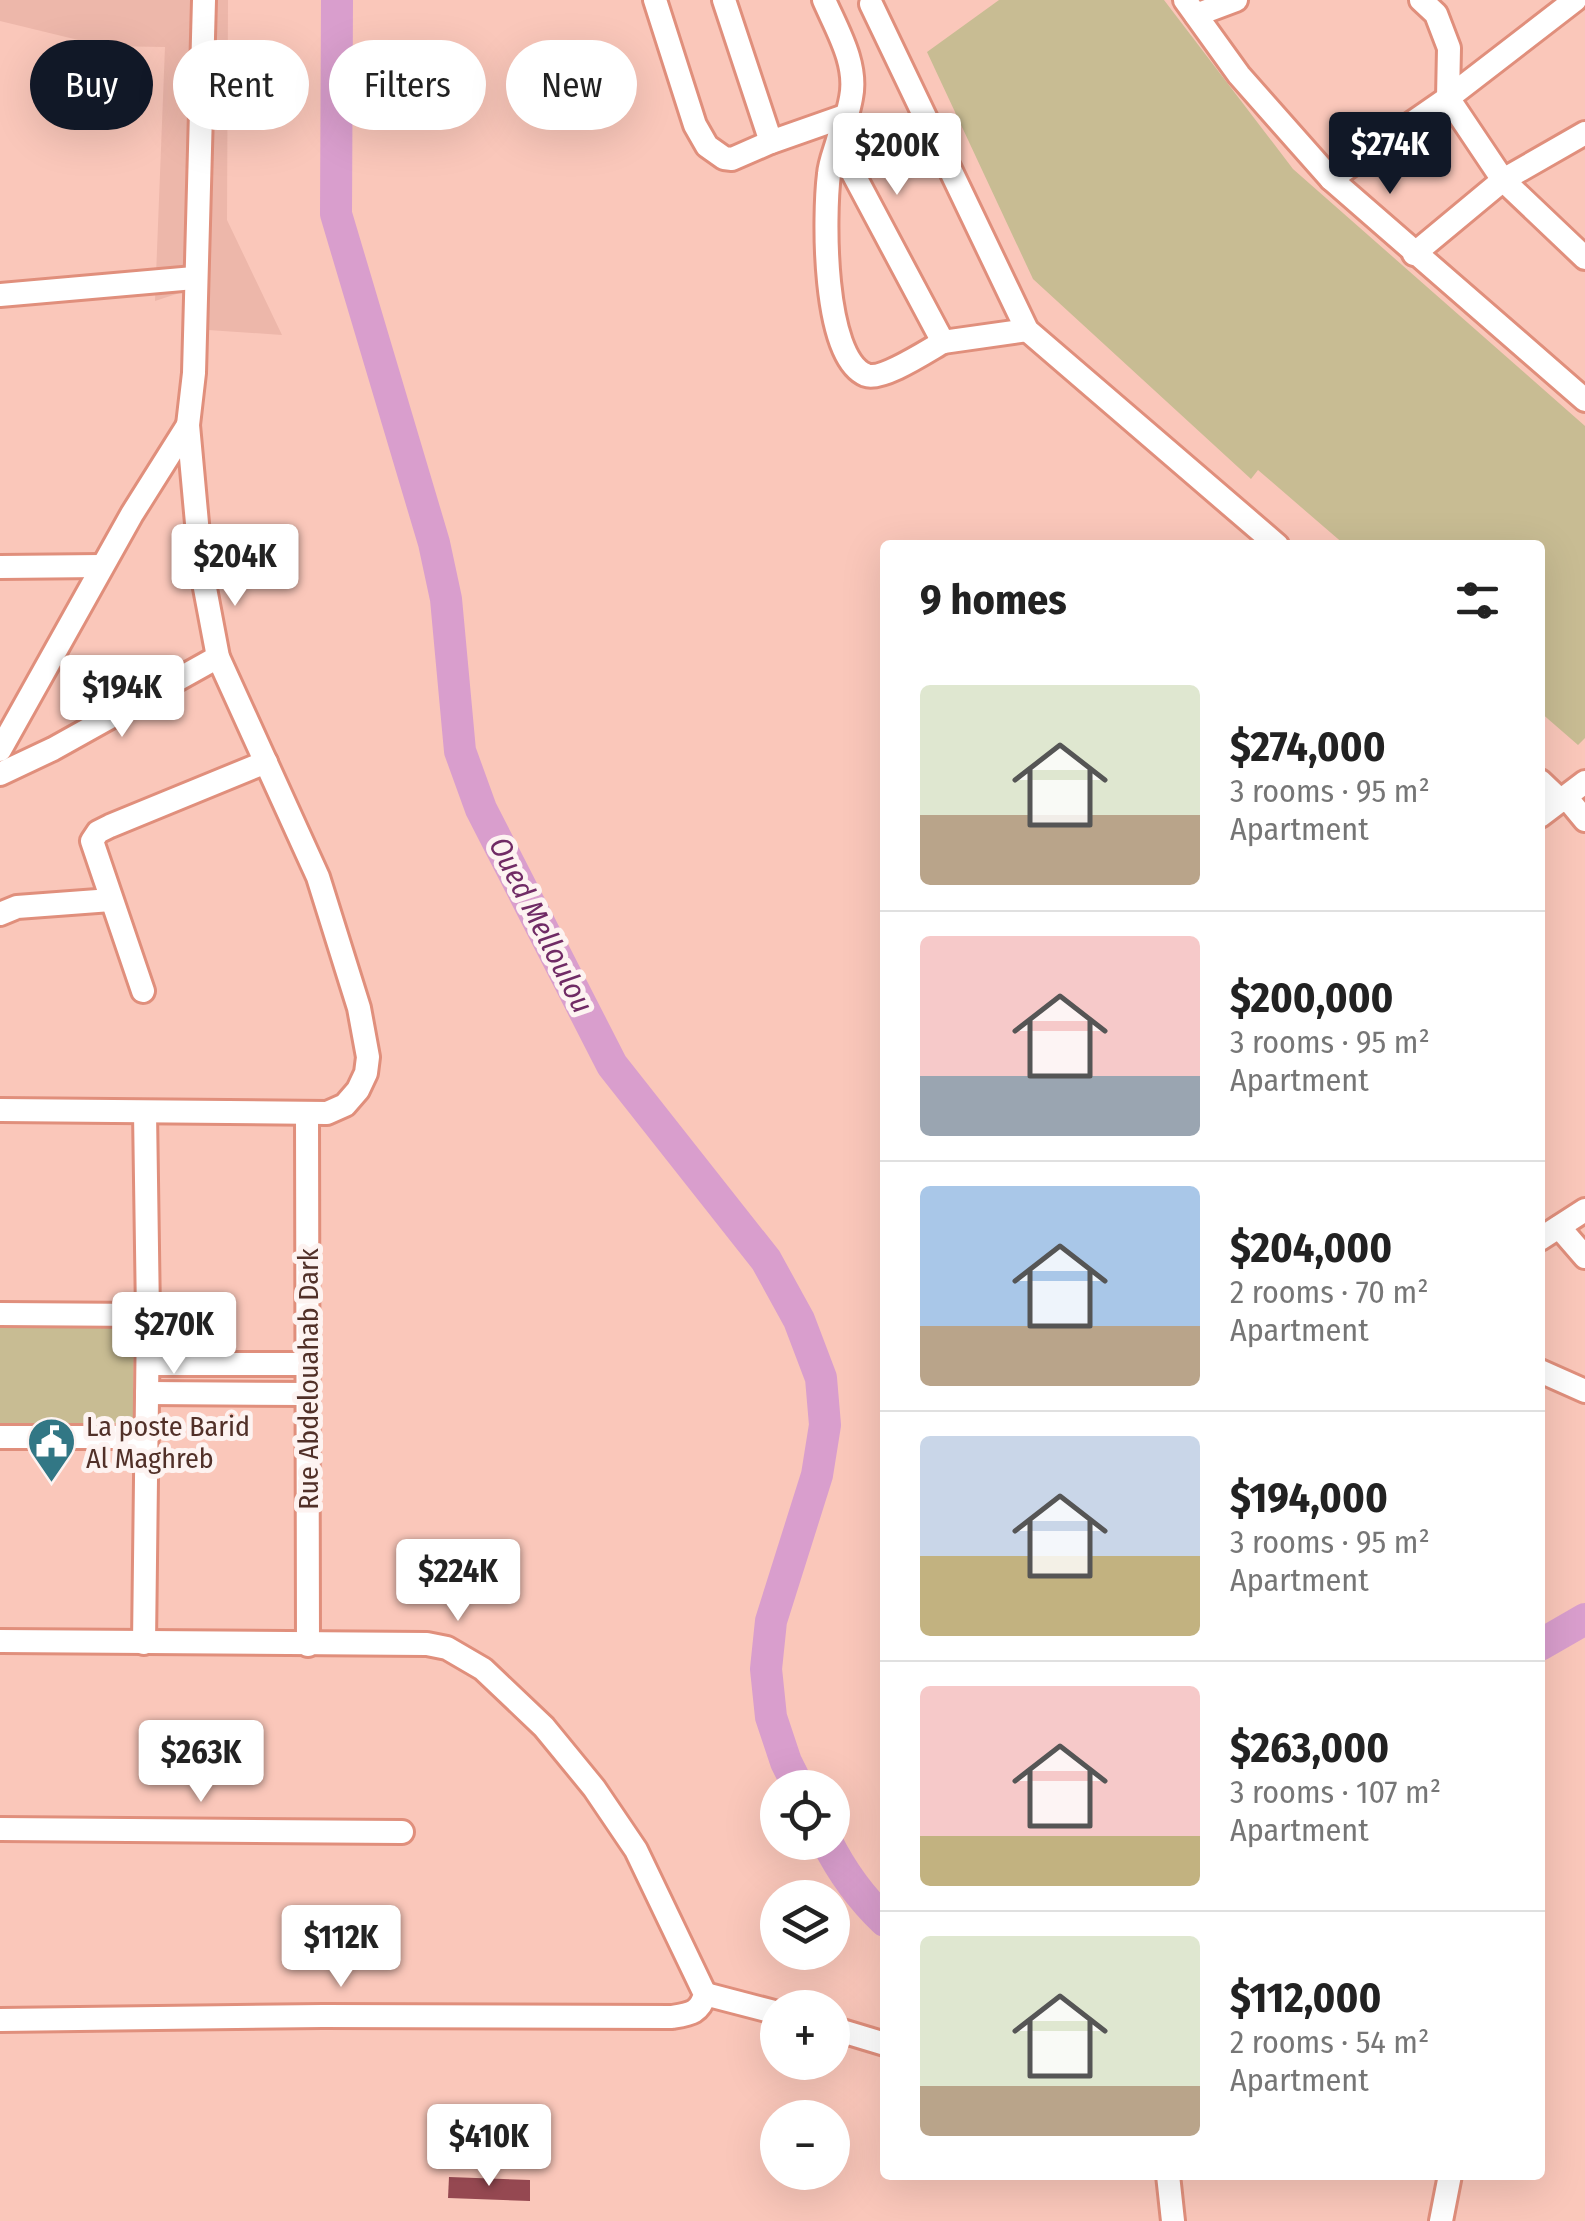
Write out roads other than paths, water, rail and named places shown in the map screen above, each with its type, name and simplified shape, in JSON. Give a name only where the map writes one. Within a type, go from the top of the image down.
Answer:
[{"type":"street","points":[[0,1110],[327,1112],[346,1104],[366,1073],[368,1056],[346,958],[318,876],[218,657],[202,567],[188,425],[194,373],[204,0]]},
{"type":"street","points":[[654,0],[696,125],[706,146],[724,158],[732,159],[771,142],[843,123]]},
{"type":"street","points":[[724,0],[771,142]]},
{"type":"street","points":[[824,0],[846,49],[852,74],[852,97],[829,170],[826,218],[832,300],[844,352],[866,375],[881,376],[943,342],[1027,330]]},
{"type":"street","points":[[1236,0],[1190,7],[1240,75],[1332,179],[1414,254],[1583,396]]},
{"type":"street","points":[[1421,0],[1436,14],[1449,48],[1448,98],[1502,180],[1585,258]]},
{"type":"street","points":[[835,25],[874,2],[1027,330],[1271,540]]},
{"type":"street","points":[[1332,179],[1448,98],[1562,5]]},
{"type":"street","points":[[843,123],[846,160],[943,342]]},
{"type":"street","points":[[1414,254],[1502,180],[1585,133]]},
{"type":"street","points":[[0,295],[194,278]]},
{"type":"street","points":[[0,750],[102,566],[188,425]]},
{"type":"street","points":[[0,567],[102,566]]},
{"type":"street","points":[[0,774],[53,749],[218,657]]},
{"type":"street","points":[[142,991],[92,841],[98,832],[266,762]]},
{"type":"street","points":[[1545,783],[1571,793],[1585,820]]},
{"type":"street","points":[[1545,812],[1571,793]]},
{"type":"street","points":[[0,914],[17,907],[111,900]]},
{"type":"street","points":[[144,1643],[148,1393],[145,1112]]},
{"type":"street","name":"Rue Abdelouahab Dark","points":[[307,1114],[308,1644]]},
{"type":"street","points":[[1585,1210],[1550,1233],[1585,1257]]},
{"type":"street","points":[[0,1314],[148,1315]]},
{"type":"street","points":[[148,1364],[308,1364]]},
{"type":"street","points":[[1545,1373],[1585,1391]]},
{"type":"street","points":[[148,1393],[308,1394]]},
{"type":"street","points":[[0,1437],[146,1438]]},
{"type":"street","points":[[0,1641],[427,1644],[447,1648],[483,1668],[544,1727],[625,1830],[705,1994],[696,2012],[672,2018],[323,2016],[0,2020]]},
{"type":"street","points":[[0,1828],[402,1832]]},
{"type":"street","points":[[705,1994],[760,2008]]},
{"type":"street","points":[[850,2033],[880,2042]]},
{"type":"street","points":[[1169,2180],[1173,2221]]},
{"type":"street","points":[[1441,2221],[1449,2180]]},
{"type":"waterway","name":"Oued Melloulou","points":[[337,0],[336,214],[434,543],[446,599],[460,751],[481,809],[612,1065],[766,1260],[799,1320],[821,1378],[825,1425],[817,1475],[771,1621],[766,1669],[771,1717],[790,1770]]},
{"type":"waterway","name":"Oued Melloulou","points":[[1545,1642],[1585,1619]]},
{"type":"waterway","name":"Oued Melloulou","points":[[837,1860],[880,1916]]},
{"type":"place","name":"La poste Barid Al Maghreb","points":[[51,1484]]}]
